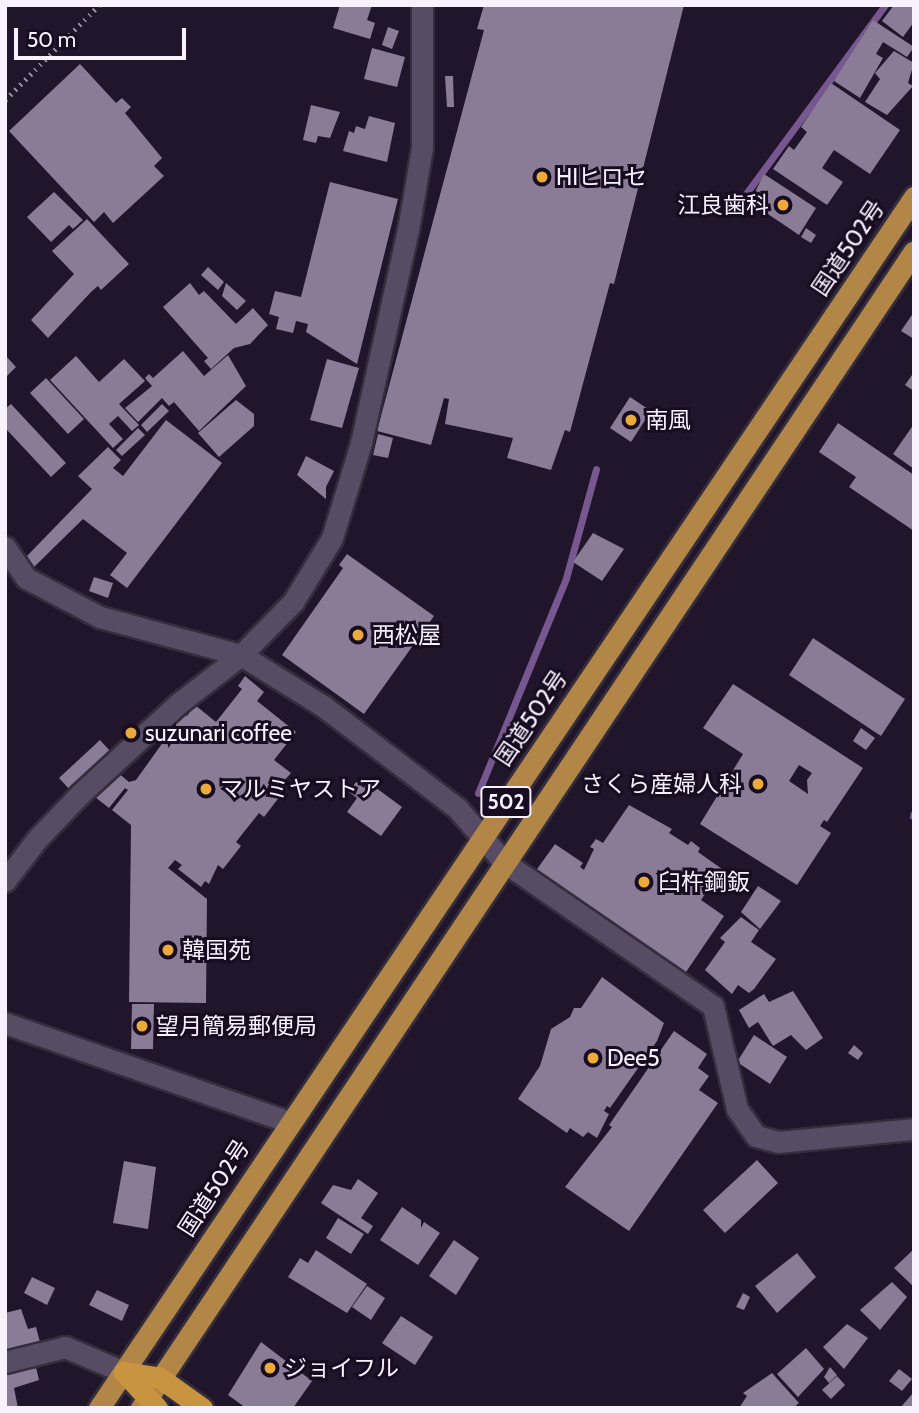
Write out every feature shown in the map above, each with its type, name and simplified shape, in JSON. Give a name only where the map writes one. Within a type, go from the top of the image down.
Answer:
[{"type":"highway","name":"国道502号","points":[[99,1408],[914,197]]},
{"type":"highway","name":"502","points":[[149,1405],[160,1378],[914,251]]},
{"type":"highway","points":[[124,1372],[160,1378],[202,1408]]},
{"type":"highway","points":[[124,1372],[149,1405]]},
{"type":"street","points":[[5,881],[37,839],[80,794],[179,703],[241,655],[293,603],[332,538],[361,443],[408,230],[422,147],[422,5]]},
{"type":"street","points":[[5,547],[26,578],[100,617],[241,655],[354,728],[485,834],[505,862],[713,1006],[737,1109],[756,1136],[778,1142],[914,1129]]},
{"type":"street","points":[[5,1023],[289,1122]]},
{"type":"street","points":[[5,1362],[65,1347],[124,1372]]},
{"type":"path","points":[[5,100],[99,5]]},
{"type":"building","points":[[340,5],[372,5],[367,20],[375,23],[370,39],[333,28]]},
{"type":"building","name":"HIヒロセ","points":[[484,5],[684,5],[614,284],[610,283],[570,432],[565,430],[551,470],[507,458],[513,438],[445,424],[449,399],[444,398],[431,445],[377,431],[484,30],[477,29]]},
{"type":"building","points":[[894,5],[914,5],[914,22],[903,37],[882,21]]},
{"type":"building","points":[[873,20],[914,47],[907,57],[883,42],[876,54],[883,58],[860,98],[834,81]]},
{"type":"building","points":[[388,27],[399,31],[392,49],[382,45]]},
{"type":"building","points":[[372,48],[405,57],[397,87],[364,79]]},
{"type":"building","points":[[894,51],[914,63],[908,83],[913,86],[887,115],[865,102],[880,79],[875,73]]},
{"type":"building","points":[[80,64],[116,103],[122,98],[131,107],[125,113],[162,158],[154,166],[164,176],[113,223],[104,212],[94,222],[9,131]]},
{"type":"building","points":[[445,76],[453,76],[454,107],[447,107]]},
{"type":"building","points":[[831,83],[900,130],[870,174],[834,150],[822,168],[843,182],[827,205],[773,169],[789,146],[794,150],[807,132],[801,127]]},
{"type":"building","points":[[311,105],[340,112],[330,138],[318,136],[316,143],[303,140]]},
{"type":"building","points":[[369,116],[395,123],[387,162],[343,151],[349,131],[354,133],[356,126],[365,129]]},
{"type":"building","name":"江良歯科","points":[[764,174],[816,208],[799,235],[750,202]]},
{"type":"building","points":[[330,182],[398,199],[357,364],[306,332],[308,324],[296,321],[293,333],[276,329],[279,317],[269,314],[275,291],[301,297]]},
{"type":"building","points":[[54,192],[83,220],[73,229],[69,225],[51,242],[27,217]]},
{"type":"building","points":[[87,219],[129,264],[101,290],[98,286],[91,292],[48,338],[31,320],[74,274],[52,251]]},
{"type":"building","points":[[806,228],[816,235],[811,243],[801,237]]},
{"type":"building","points":[[208,267],[224,282],[218,290],[201,275]]},
{"type":"building","points":[[190,283],[199,295],[204,291],[236,324],[253,308],[268,325],[250,344],[234,348],[211,369],[204,361],[208,358],[163,307]]},
{"type":"building","points":[[226,283],[246,301],[237,310],[222,296]]},
{"type":"building","points":[[914,312],[914,339],[901,331]]},
{"type":"building","points":[[183,351],[204,376],[228,355],[246,386],[199,431],[174,402],[169,406],[162,398],[138,422],[125,408],[152,386],[145,378],[149,374],[153,378]]},
{"type":"building","points":[[5,355],[16,367],[5,378]]},
{"type":"building","points":[[76,356],[99,382],[124,359],[145,381],[119,404],[139,425],[132,431],[118,416],[109,424],[123,439],[113,448],[50,380]]},
{"type":"building","points":[[327,359],[359,368],[342,428],[310,420]]},
{"type":"building","points":[[914,372],[914,391],[905,385]]},
{"type":"building","points":[[46,378],[84,419],[68,434],[30,393]]},
{"type":"building","name":"南風","points":[[630,397],[651,411],[631,442],[610,428]]},
{"type":"building","points":[[236,400],[254,414],[254,426],[219,457],[198,433]]},
{"type":"building","points":[[11,404],[66,463],[51,477],[7,430],[5,409]]},
{"type":"building","points":[[162,404],[169,411],[147,432],[141,425]]},
{"type":"building","points":[[166,420],[222,463],[127,588],[110,575],[127,553],[83,519],[34,567],[25,558],[92,489],[78,476],[108,447],[121,460],[113,468],[123,476]]},
{"type":"building","points":[[838,423],[914,475],[914,531],[849,487],[856,477],[819,452]]},
{"type":"building","points":[[914,424],[914,469],[893,454]]},
{"type":"building","points":[[138,428],[145,435],[122,456],[116,450]]},
{"type":"building","points":[[378,434],[393,438],[388,458],[373,455]]},
{"type":"building","points":[[306,456],[334,471],[326,487],[326,499],[297,475]]},
{"type":"building","points":[[593,533],[624,549],[602,581],[573,562]]},
{"type":"building","name":"西松屋","points":[[347,554],[434,616],[364,714],[282,655],[343,568],[339,565]]},
{"type":"building","points":[[94,577],[113,583],[108,598],[89,591]]},
{"type":"building","points":[[813,638],[905,699],[881,736],[789,675]]},
{"type":"building","name":"マルミヤストア","points":[[245,676],[264,692],[257,701],[296,732],[274,760],[291,773],[282,783],[287,787],[264,817],[259,813],[236,842],[241,846],[223,869],[218,865],[209,884],[205,881],[201,887],[178,869],[182,865],[175,860],[168,868],[207,899],[206,1003],[129,1002],[131,825],[112,810],[128,790],[125,788],[109,808],[95,797],[116,771],[129,782],[136,780],[184,713],[187,716],[195,705],[216,722],[242,689],[238,686]]},
{"type":"building","name":"さくら産婦人科","points":[[733,684],[863,768],[827,822],[824,820],[820,826],[831,833],[797,885],[700,824],[743,754],[703,728]],"holes":[[[799,765],[812,773],[807,780],[808,794],[789,781]]]},
{"type":"building","points":[[861,728],[875,738],[866,750],[853,741]]},
{"type":"building","points":[[100,740],[111,752],[70,790],[59,778]]},
{"type":"building","points":[[356,782],[364,788],[368,782],[402,807],[381,836],[347,812],[357,798],[349,792]]},
{"type":"building","name":"臼杵鋼鈑","points":[[629,805],[672,829],[669,833],[688,845],[691,841],[700,848],[698,852],[722,869],[701,900],[724,916],[684,975],[535,872],[555,844],[583,863],[580,867],[584,870],[594,849],[590,847],[596,839],[603,843]]},
{"type":"building","points":[[758,886],[781,901],[760,929],[741,912]]},
{"type":"building","points":[[741,917],[759,930],[751,942],[776,959],[749,993],[738,985],[732,994],[705,970],[725,942],[720,938]]},
{"type":"building","name":"Dee5","points":[[602,977],[664,1023],[657,1041],[610,1108],[607,1106],[604,1111],[609,1114],[597,1138],[588,1132],[583,1137],[570,1128],[567,1133],[518,1099],[540,1066],[551,1029],[570,1017],[574,1008],[581,1008]]},
{"type":"building","points":[[793,991],[823,1038],[806,1050],[791,1035],[773,1046],[758,1022],[749,1028],[739,1010],[764,994],[769,1002]]},
{"type":"building","name":"望月簡易郵便局","points":[[132,1004],[154,1004],[153,1049],[131,1049]]},
{"type":"building","points":[[674,1031],[707,1054],[698,1068],[709,1076],[699,1090],[718,1103],[629,1231],[565,1187],[612,1127],[609,1125]]},
{"type":"building","points":[[754,1035],[787,1057],[770,1084],[737,1062]]},
{"type":"building","points":[[854,1045],[863,1053],[858,1060],[848,1053]]},
{"type":"building","points":[[757,1160],[778,1183],[725,1233],[703,1210]]},
{"type":"building","points":[[124,1161],[156,1167],[148,1229],[113,1223]]},
{"type":"building","points":[[358,1179],[378,1193],[361,1218],[373,1226],[368,1234],[321,1203],[333,1185],[351,1190]]},
{"type":"building","points":[[402,1207],[421,1220],[421,1228],[424,1222],[440,1233],[418,1265],[380,1240]]},
{"type":"building","points":[[338,1218],[364,1234],[351,1254],[326,1238]]},
{"type":"building","points":[[454,1240],[479,1258],[456,1295],[429,1276]]},
{"type":"building","points":[[914,1249],[914,1287],[894,1268]]},
{"type":"building","points":[[316,1250],[367,1284],[347,1313],[288,1277],[300,1258],[308,1263]]},
{"type":"building","points":[[797,1253],[816,1277],[777,1313],[755,1286]]},
{"type":"building","points":[[32,1277],[55,1288],[47,1305],[24,1293]]},
{"type":"building","points":[[892,1282],[907,1297],[880,1330],[860,1310]]},
{"type":"building","points":[[367,1286],[385,1298],[371,1320],[352,1307]]},
{"type":"building","points":[[97,1290],[129,1305],[122,1321],[89,1305]]},
{"type":"building","points":[[743,1293],[750,1297],[744,1310],[736,1307]]},
{"type":"building","points":[[21,1309],[28,1329],[36,1327],[41,1346],[5,1353],[5,1313]]},
{"type":"building","points":[[401,1316],[433,1337],[415,1365],[382,1343]]},
{"type":"building","points":[[847,1324],[868,1338],[844,1369],[823,1347]]},
{"type":"building","name":"ジョイフル","points":[[261,1342],[312,1381],[293,1408],[246,1408],[228,1395]]},
{"type":"building","points":[[806,1348],[824,1369],[798,1397],[777,1374]]},
{"type":"building","points":[[35,1363],[39,1380],[14,1388],[18,1408],[5,1408],[5,1370]]},
{"type":"building","points":[[830,1367],[837,1375],[829,1383],[824,1377]]},
{"type":"building","points":[[899,1369],[912,1379],[902,1391],[889,1381]]},
{"type":"building","points":[[772,1373],[799,1403],[793,1408],[739,1408],[747,1396],[743,1393]]},
{"type":"building","points":[[837,1376],[845,1385],[831,1399],[822,1390]]},
{"type":"building","points":[[914,1392],[914,1408],[900,1408]]},
{"type":"waterway","points":[[745,195],[885,5]]},
{"type":"waterway","points":[[478,793],[566,578],[596,469]]},
{"type":"place","name":"HIヒロセ","points":[[542,177]]},
{"type":"place","name":"江良歯科","points":[[783,205]]},
{"type":"place","name":"南風","points":[[631,420]]},
{"type":"place","name":"西松屋","points":[[358,635]]},
{"type":"place","name":"suzunari coffee","points":[[131,733]]},
{"type":"place","name":"さくら産婦人科","points":[[758,784]]},
{"type":"place","name":"マルミヤストア","points":[[206,789]]},
{"type":"place","name":"臼杵鋼鈑","points":[[644,882]]},
{"type":"place","name":"韓国苑","points":[[168,950]]},
{"type":"place","name":"望月簡易郵便局","points":[[142,1026]]},
{"type":"place","name":"Dee5","points":[[593,1058]]},
{"type":"place","name":"ジョイフル","points":[[270,1368]]}]
